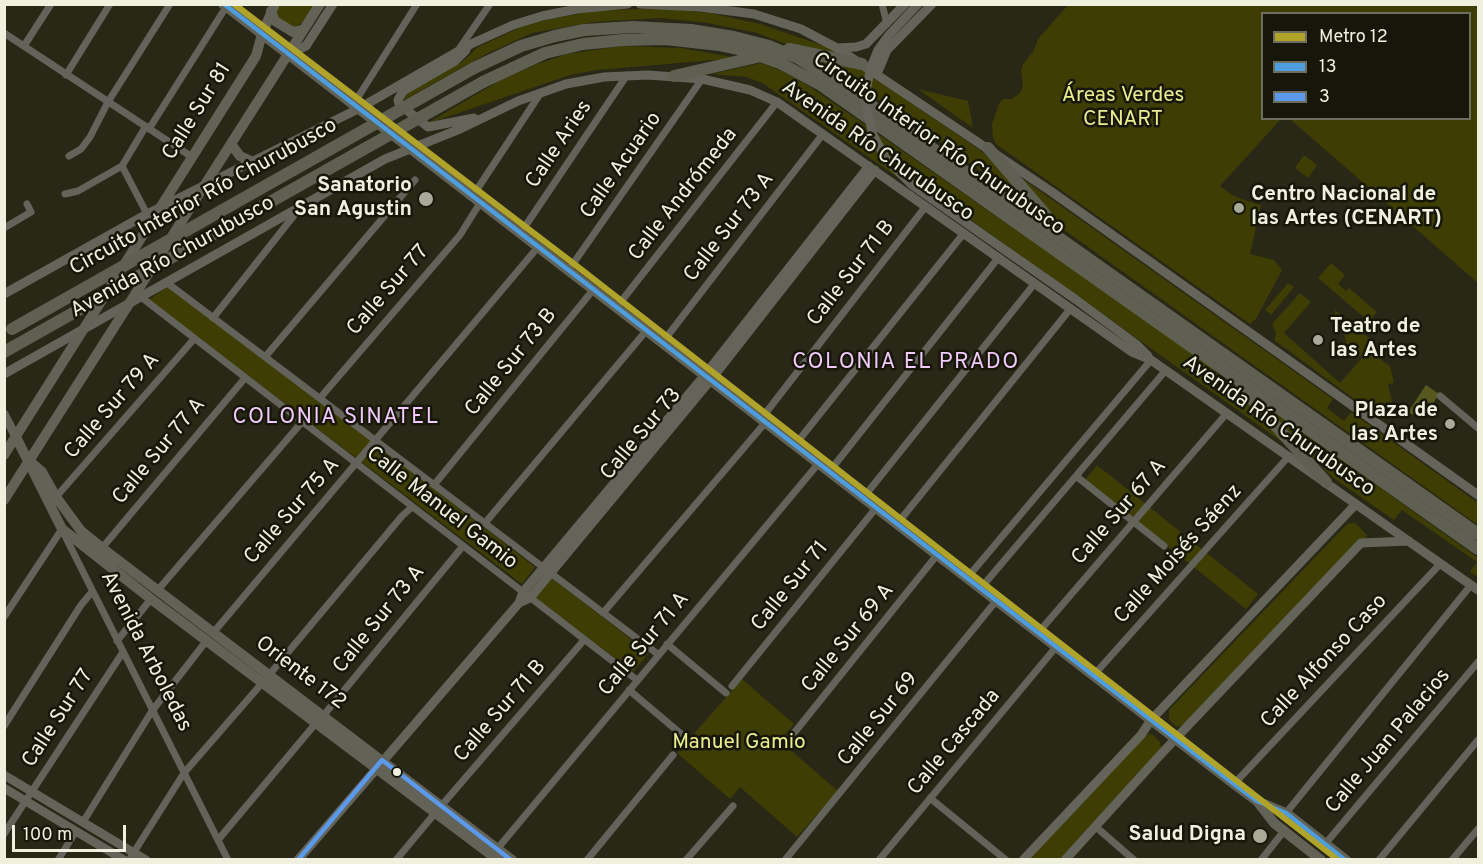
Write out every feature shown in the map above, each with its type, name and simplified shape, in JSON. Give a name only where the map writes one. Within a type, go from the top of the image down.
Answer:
[{"type":"highway","name":"Circuito Interior Río Churubusco","points":[[8,331],[474,68],[538,40],[569,32],[633,27],[691,30],[734,37],[766,51],[821,85],[1479,549]]},
{"type":"highway","name":"Circuito Interior Río Churubusco","points":[[4,352],[514,66],[563,48],[613,40],[688,41],[766,51],[798,58],[851,91],[1479,534]]},
{"type":"highway","points":[[674,76],[766,51],[862,64]]},
{"type":"highway","points":[[988,148],[1045,214],[1059,236]]},
{"type":"highway","points":[[1222,367],[1326,482]]},
{"type":"main road","name":"Calle Sur 81","points":[[4,500],[320,4]]},
{"type":"main road","points":[[287,54],[306,46],[333,4]]},
{"type":"main road","points":[[4,294],[160,207],[253,162],[471,44],[527,20],[577,7],[628,4]]},
{"type":"main road","points":[[640,4],[701,6],[771,18],[801,29],[837,48],[988,148],[1479,495]]},
{"type":"main road","points":[[837,48],[866,44],[905,4]]},
{"type":"main road","points":[[918,4],[889,35],[871,68],[866,106],[869,126],[876,142],[892,166],[912,185],[1073,304]]},
{"type":"main road","points":[[877,74],[887,50],[932,4]]},
{"type":"main road","points":[[224,6],[1234,784],[1257,801],[1286,813],[1346,860]]},
{"type":"main road","name":"Calle Sur 81","points":[[4,456],[256,56],[273,8]]},
{"type":"main road","points":[[273,8],[275,21],[293,32],[303,30]]},
{"type":"main road","points":[[471,44],[455,61],[403,91],[398,100],[399,104],[428,127],[438,127],[491,114]]},
{"type":"main road","name":"Avenida Río Churubusco","points":[[4,374],[385,159],[541,92],[581,81],[627,75],[674,76],[702,80],[736,86],[777,102],[1035,283],[1136,344],[1151,360],[1477,588]]},
{"type":"main road","points":[[231,144],[240,156],[253,162]]},
{"type":"main road","name":"Calle Sur 73","points":[[298,860],[526,595],[707,378],[872,168]]},
{"type":"main road","name":"Avenida Arboledas","points":[[4,414],[62,529]]},
{"type":"main road","name":"Avenida Arboledas","points":[[29,461],[42,472],[68,515]]},
{"type":"main road","points":[[1023,860],[1142,735],[1151,720],[1356,504]]},
{"type":"main road","name":"Oriente 172","points":[[68,515],[81,531],[154,595]]},
{"type":"main road","name":"Oriente 172","points":[[62,529],[210,636],[439,808],[494,856],[512,860]]},
{"type":"main road","points":[[1065,860],[1175,739],[1361,543],[1409,541]]},
{"type":"main road","points":[[4,775],[84,822],[132,856],[146,860]]},
{"type":"main road","points":[[4,788],[124,860]]},
{"type":"main road","points":[[1257,801],[1274,823],[1321,860]]},
{"type":"street","points":[[24,46],[51,4]]},
{"type":"street","points":[[66,75],[110,4]]},
{"type":"street","points":[[69,156],[86,143],[108,102],[170,4]]},
{"type":"street","points":[[355,107],[417,4]]},
{"type":"street","points":[[457,51],[472,33],[490,4]]},
{"type":"street","points":[[882,4],[887,24]]},
{"type":"street","points":[[65,194],[78,191],[122,166],[224,6]]},
{"type":"street","points":[[4,33],[192,157]]},
{"type":"street","name":"Calle Aries","points":[[520,234],[627,75]]},
{"type":"street","name":"Calle Acuario","points":[[568,271],[702,80]]},
{"type":"street","name":"Calle Sur 77","points":[[320,398],[460,235],[476,200],[541,92]]},
{"type":"street","name":"Calle Andrómeda","points":[[616,308],[777,102]]},
{"type":"street","name":"Calle Sur 73 A","points":[[662,343],[823,134]]},
{"type":"street","points":[[122,166],[147,214]]},
{"type":"street","points":[[265,357],[415,180]]},
{"type":"street","points":[[4,228],[32,212],[27,204]]},
{"type":"street","name":"Calle Sur 71 B","points":[[603,613],[763,421],[926,206]]},
{"type":"street","points":[[213,318],[300,208]]},
{"type":"street","points":[[795,446],[964,233]]},
{"type":"street","name":"Calle Sur 75 A","points":[[84,822],[152,711],[210,636],[538,247]]},
{"type":"street","points":[[829,472],[999,257]]},
{"type":"street","name":"Calle Manuel Gamio","points":[[166,282],[659,655]]},
{"type":"street","points":[[863,498],[1035,283]]},
{"type":"street","name":"Calle Sur 73 B","points":[[434,485],[593,290]]},
{"type":"street","name":"Calle Manuel Gamio","points":[[141,297],[637,680]]},
{"type":"street","points":[[897,524],[1073,304]]},
{"type":"street","points":[[485,523],[646,331]]},
{"type":"street","name":"Calle Sur 79 A","points":[[56,497],[194,339]]},
{"type":"street","points":[[967,578],[1151,360]]},
{"type":"street","points":[[980,589],[1166,370]]},
{"type":"street","name":"Calle Sur 77 A","points":[[102,548],[245,378]]},
{"type":"street","points":[[1440,396],[1479,428]]},
{"type":"street","name":"Calle Sur 67 A","points":[[1038,633],[1227,413]]},
{"type":"street","points":[[117,640],[302,422]]},
{"type":"street","name":"Calle Moisés Sáenz","points":[[1093,676],[1289,456]]},
{"type":"street","name":"Calle Sur 71 A","points":[[494,856],[628,690],[818,464]]},
{"type":"street","points":[[1076,476],[1164,546]]},
{"type":"street","points":[[132,856],[184,773],[412,507]]},
{"type":"street","name":"Calle Sur 71","points":[[732,686],[876,508]]},
{"type":"street","points":[[4,617],[62,529]]},
{"type":"street","name":"Avenida Arboledas","points":[[62,529],[228,860]]},
{"type":"street","name":"Calle Sur 73 A","points":[[218,840],[463,546]]},
{"type":"street","name":"Calle Sur 69 A","points":[[786,743],[937,555]]},
{"type":"street","name":"Calle Alfonso Caso","points":[[1234,784],[1440,563]]},
{"type":"street","points":[[1286,813],[1477,588]]},
{"type":"street","points":[[4,726],[81,605],[92,592]]},
{"type":"street","name":"Calle Sur 69","points":[[785,860],[996,601]]},
{"type":"street","name":"Calle Sur 71 B","points":[[396,860],[584,640]]},
{"type":"street","points":[[667,644],[726,693]]},
{"type":"street","name":"Calle Cascada","points":[[879,860],[1056,647]]},
{"type":"street","name":"Calle Sur 77","points":[[4,834],[123,652]]},
{"type":"street","name":"Calle Juan Palacios","points":[[1326,843],[1479,662]]},
{"type":"street","points":[[628,690],[687,739]]},
{"type":"street","points":[[1379,860],[1479,740]]},
{"type":"street","points":[[587,860],[673,755]]},
{"type":"street","points":[[930,798],[1006,860]]},
{"type":"street","points":[[686,860],[734,806]]},
{"type":"street","points":[[1096,826],[1134,860]]},
{"type":"street","points":[[1452,860],[1479,829]]},
{"type":"street","points":[[58,860],[76,831]]},
{"type":"street","points":[[1261,860],[1284,831]]},
{"type":"green space","points":[[278,5],[314,5],[302,23],[292,28],[277,18]]},
{"type":"green space","name":"Áreas Verdes CENART","points":[[1068,5],[1478,5],[1478,283],[1291,120],[1471,120],[1471,12],[1261,12],[1261,120],[1280,120],[1220,186],[1232,195],[1261,205],[1250,254],[1274,260],[1282,270],[1256,319],[1250,324],[996,144],[992,124],[999,104],[1003,99],[1012,99],[1021,92],[1023,64],[1034,50],[1038,39]]},
{"type":"green space","points":[[661,8],[710,13],[760,24],[827,47],[841,55],[786,44],[757,33],[708,23],[661,18],[593,22],[532,33],[486,54],[404,100],[406,94],[462,62],[478,47],[530,23],[593,11]]},
{"type":"green space","points":[[622,46],[681,48],[738,58],[597,70],[570,75],[426,124],[501,80],[535,65],[567,54]]},
{"type":"green space","points":[[814,58],[861,69],[980,150],[998,166],[1041,215],[921,128]]},
{"type":"green space","points":[[761,63],[782,71],[809,86],[1207,363],[1299,454],[915,180],[910,186],[764,84],[747,77],[712,74]]},
{"type":"green space","points":[[918,89],[968,101],[973,128]]},
{"type":"green space","points":[[1304,155],[1317,165],[1308,178],[1295,168]]},
{"type":"green space","points":[[1019,176],[1333,399],[1327,408],[1344,421],[1351,412],[1478,503],[1478,525],[1063,229]]},
{"type":"green space","points":[[1331,263],[1345,275],[1338,284],[1346,291],[1349,288],[1377,312],[1372,318],[1388,332],[1385,335],[1318,278]]},
{"type":"green space","points":[[1288,283],[1294,287],[1271,315],[1265,310]]},
{"type":"green space","points":[[169,285],[535,567],[522,584],[149,300]]},
{"type":"green space","points":[[1300,293],[1311,302],[1284,333],[1340,383],[1362,358],[1347,345],[1344,334],[1334,325],[1335,310],[1382,349],[1376,356],[1390,366],[1394,383],[1388,384],[1393,406],[1383,420],[1274,340],[1276,333],[1272,324]]},
{"type":"green space","points":[[1258,400],[1478,558],[1478,577],[1470,572],[1477,562],[1402,510],[1394,520],[1332,477]]},
{"type":"green space","points":[[1097,465],[1258,594],[1246,609],[1085,480]]},
{"type":"green space","points":[[1355,523],[1367,535],[1366,538],[1183,725],[1177,727],[1171,722],[1169,710],[1347,524]]},
{"type":"green space","points":[[550,577],[649,653],[633,672],[534,597]]},
{"type":"green space","name":"Manuel Gamio","points":[[742,679],[794,724],[780,741],[838,791],[797,837],[740,787],[730,799],[677,753]]},
{"type":"green space","points":[[1152,734],[1160,742],[1161,748],[1060,859],[1026,860],[1145,735]]},
{"type":"shaded area","points":[[1426,385],[1439,394],[1432,405],[1423,399],[1413,415],[1408,412]]},
{"type":"metro line","name":"12","points":[[234,4],[578,267],[1338,860]]},
{"type":"transit line","name":"13","points":[[224,4],[1234,784],[1257,801],[1286,813],[1345,860]]},
{"type":"transit line","name":"3","points":[[298,860],[382,760],[511,860]]},
{"type":"place","name":"Sanatorio San Agustin","points":[[426,199]]},
{"type":"place","name":"Centro Nacional de las Artes (CENART)","points":[[1239,208]]},
{"type":"place","name":"Teatro de las Artes","points":[[1318,340]]},
{"type":"place","name":"Plaza de las Artes","points":[[1450,424]]},
{"type":"place","name":"Salud Digna","points":[[1260,836]]},
{"type":"district","name":"COLONIA EL PRADO","points":[[906,364]]},
{"type":"district","name":"COLONIA SINATEL","points":[[336,419]]}]
